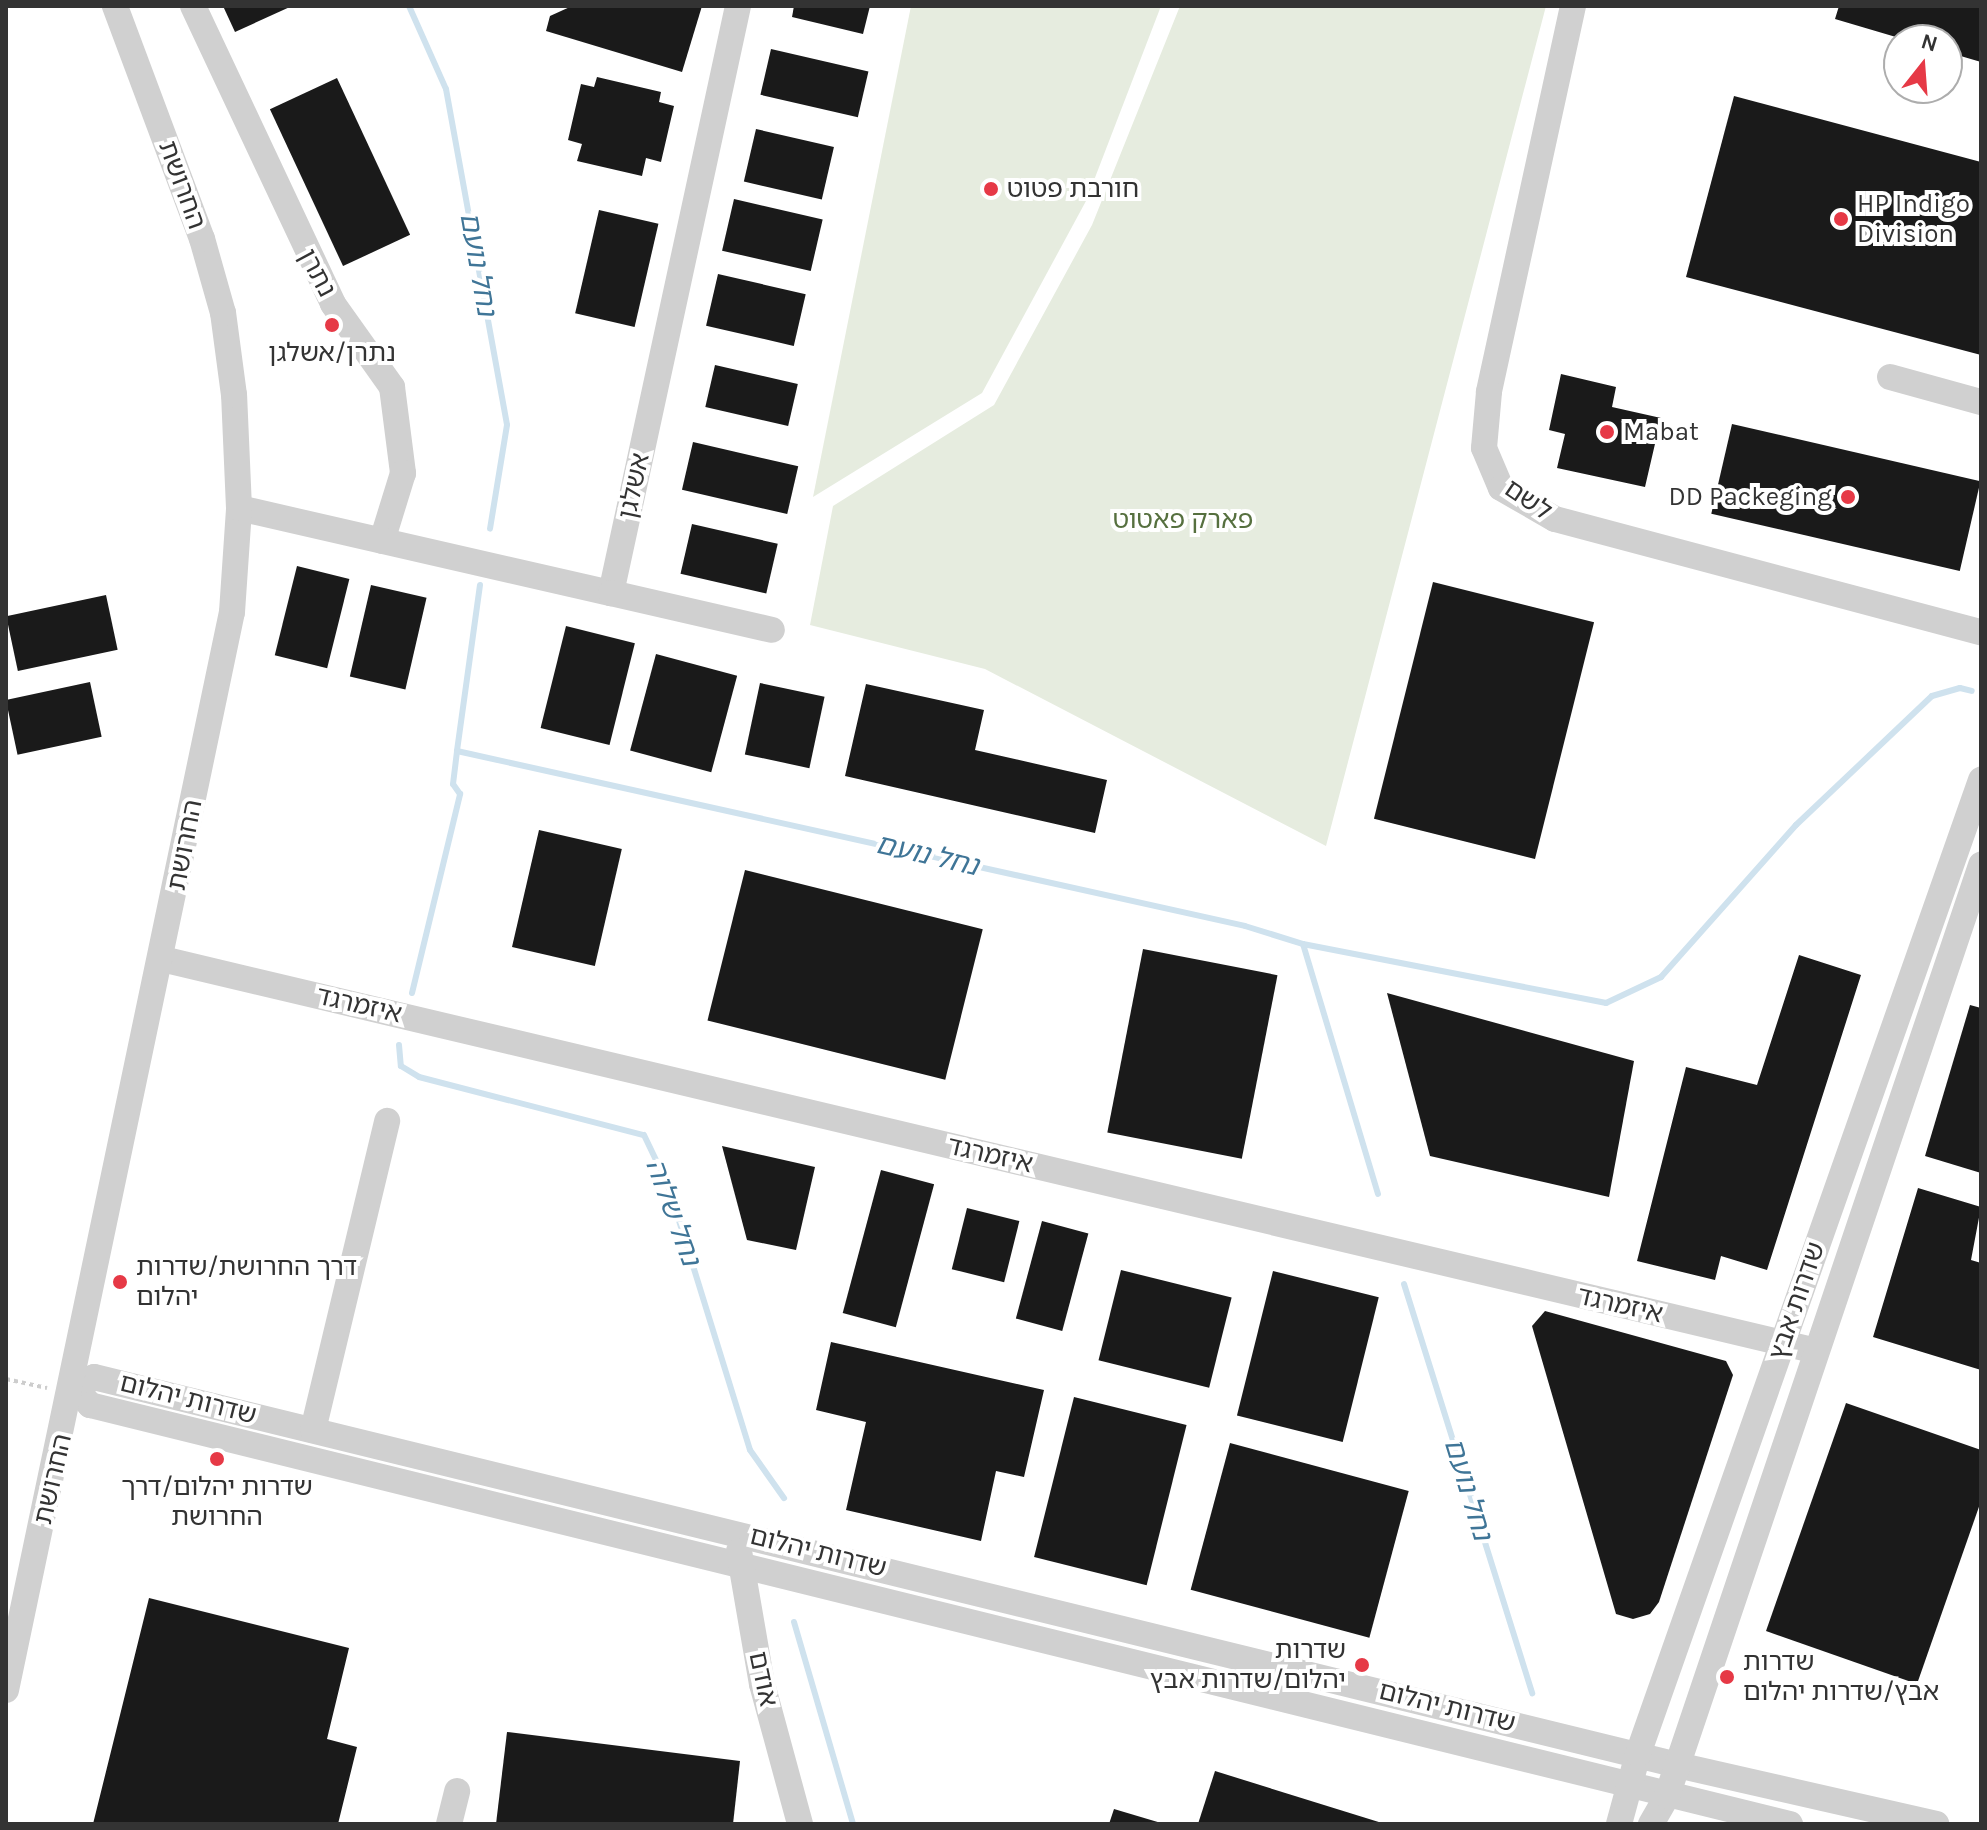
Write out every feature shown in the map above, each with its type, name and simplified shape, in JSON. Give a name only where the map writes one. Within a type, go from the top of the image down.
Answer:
[{"type":"street","name":"החרושת","points":[[6,1690],[74,1386],[232,612],[239,508],[234,395],[223,313],[202,239],[115,6]]},
{"type":"street","name":"נתרן","points":[[193,6],[326,291],[392,387],[403,473],[382,541]]},
{"type":"street","name":"אשלגן","points":[[611,593],[738,6]]},
{"type":"street","name":"לשם","points":[[1573,6],[1489,392],[1484,448],[1501,488],[1555,519],[1981,632]]},
{"type":"street","points":[[1890,377],[1981,402]]},
{"type":"street","points":[[239,508],[772,630]]},
{"type":"street","name":"שדרות אבץ","points":[[1619,1824],[1627,1785],[1981,780]]},
{"type":"street","name":"שדרות אבץ","points":[[1651,1824],[1667,1796],[1981,865]]},
{"type":"street","name":"איזמרגד","points":[[162,959],[1816,1351]]},
{"type":"street","points":[[313,1430],[387,1121]]},
{"type":"street","name":"שדרות יהלום","points":[[1790,1824],[90,1405],[74,1386],[94,1377],[1677,1765],[1936,1824]]},
{"type":"street","name":"אודם","points":[[736,1532],[762,1684],[800,1824]]},
{"type":"street","points":[[449,1824],[457,1791]]},
{"type":"path","points":[[6,1379],[39,1388],[74,1386]]},
{"type":"green space","points":[[911,6],[1161,6],[1086,201],[982,393],[813,497]]},
{"type":"green space","name":"פארק פאטוט","points":[[1180,6],[1546,6],[1326,846],[985,669],[810,625],[833,506],[994,405],[1092,225]]},
{"type":"building","points":[[223,6],[292,6],[235,32]]},
{"type":"building","points":[[572,6],[702,6],[682,72],[546,31],[550,16]]},
{"type":"building","points":[[794,6],[870,6],[863,34],[792,17]]},
{"type":"building","points":[[1839,6],[1981,6],[1981,62],[1963,57],[1963,24],[1883,24],[1883,33],[1835,19]]},
{"type":"building","points":[[771,49],[868,71],[858,117],[760,95]]},
{"type":"building","points":[[597,77],[661,92],[659,102],[674,106],[661,162],[646,158],[642,176],[577,161],[582,144],[568,140],[581,84],[594,87]]},
{"type":"building","points":[[337,78],[410,235],[343,266],[270,109]]},
{"type":"building","name":"HP Indigo Division","points":[[1734,96],[1981,162],[1981,355],[1686,277]]},
{"type":"building","points":[[756,129],[834,147],[822,200],[744,182]]},
{"type":"building","points":[[734,199],[823,219],[811,271],[722,251]]},
{"type":"building","points":[[599,210],[658,224],[635,327],[575,313]]},
{"type":"building","points":[[718,274],[806,294],[794,346],[706,326]]},
{"type":"building","points":[[715,365],[798,384],[788,426],[705,407]]},
{"type":"building","name":"Mabat","points":[[1561,374],[1616,387],[1612,407],[1661,418],[1645,487],[1557,468],[1565,434],[1549,430]]},
{"type":"building","name":"DD Packeging","points":[[1732,424],[1980,481],[1960,571],[1711,514]]},
{"type":"building","points":[[693,442],[798,466],[787,514],[682,490]]},
{"type":"building","points":[[692,524],[778,544],[766,593],[681,574]]},
{"type":"building","points":[[297,566],[349,579],[327,668],[275,655]]},
{"type":"building","points":[[1433,582],[1594,622],[1535,859],[1374,819]]},
{"type":"building","points":[[371,585],[427,598],[405,689],[350,677]]},
{"type":"building","points":[[106,595],[118,650],[18,671],[6,616]]},
{"type":"building","points":[[566,626],[635,643],[609,745],[541,728]]},
{"type":"building","points":[[656,654],[737,676],[711,772],[630,751]]},
{"type":"building","points":[[90,682],[102,737],[18,755],[6,700]]},
{"type":"building","points":[[760,683],[825,697],[809,768],[745,754]]},
{"type":"building","points":[[866,684],[984,710],[975,750],[1107,780],[1095,833],[845,776]]},
{"type":"building","points":[[539,830],[622,849],[595,966],[512,947]]},
{"type":"building","points":[[745,870],[983,929],[945,1080],[708,1020]]},
{"type":"building","points":[[1143,949],[1277,975],[1242,1159],[1107,1133]]},
{"type":"building","points":[[1799,955],[1861,975],[1767,1270],[1721,1256],[1715,1280],[1637,1261],[1686,1067],[1757,1085]]},
{"type":"building","points":[[1387,993],[1634,1061],[1609,1197],[1430,1156]]},
{"type":"building","points":[[1970,1005],[1981,1008],[1981,1173],[1925,1156]]},
{"type":"building","points":[[722,1146],[815,1167],[796,1250],[747,1240]]},
{"type":"building","points":[[881,1170],[934,1184],[896,1327],[843,1313]]},
{"type":"building","points":[[1918,1188],[1981,1207],[1971,1260],[1981,1263],[1981,1370],[1873,1337]]},
{"type":"building","points":[[967,1208],[1019,1221],[1004,1282],[952,1269]]},
{"type":"building","points":[[1042,1221],[1088,1233],[1062,1331],[1016,1319]]},
{"type":"building","points":[[1121,1270],[1232,1298],[1209,1388],[1099,1360]]},
{"type":"building","points":[[1273,1271],[1379,1297],[1343,1442],[1237,1416]]},
{"type":"building","points":[[1545,1311],[1726,1361],[1733,1375],[1659,1602],[1650,1614],[1633,1619],[1616,1614],[1532,1326]]},
{"type":"building","points":[[831,1342],[1044,1390],[1024,1477],[996,1471],[981,1541],[846,1510],[866,1422],[816,1410]]},
{"type":"building","points":[[1074,1397],[1187,1425],[1147,1585],[1034,1557]]},
{"type":"building","points":[[1846,1403],[1981,1450],[1981,1501],[1917,1684],[1766,1631]]},
{"type":"building","points":[[1230,1443],[1409,1491],[1369,1638],[1191,1590]]},
{"type":"building","points":[[149,1598],[349,1648],[327,1739],[357,1747],[338,1824],[93,1824]]},
{"type":"building","points":[[507,1732],[740,1761],[733,1824],[496,1824]]},
{"type":"building","points":[[1215,1771],[1382,1823],[1382,1824],[1198,1824]]},
{"type":"building","points":[[1114,1809],[1161,1823],[1161,1824],[1109,1824]]},
{"type":"waterway","name":"נחל נועם","points":[[409,6],[446,89],[507,425],[490,529]]},
{"type":"waterway","name":"נחל נועם","points":[[480,585],[457,751],[1245,926],[1303,944],[1378,1194]]},
{"type":"waterway","points":[[1303,944],[1606,1003],[1661,977],[1796,825],[1932,696],[1960,688],[1972,691]]},
{"type":"waterway","name":"נחל שלוה","points":[[412,993],[460,794],[453,784],[457,751]]},
{"type":"waterway","name":"נחל שלוה","points":[[399,1045],[401,1066],[419,1077],[644,1135],[668,1185],[750,1450],[784,1498]]},
{"type":"waterway","name":"נחל נועם","points":[[1404,1284],[1532,1693]]},
{"type":"waterway","name":"נחל שלוה","points":[[794,1622],[853,1824]]},
{"type":"place","name":"חורבת פטוט","points":[[991,189]]},
{"type":"place","name":"HP Indigo Division","points":[[1841,219]]},
{"type":"place","name":"נתרן/אשלגן","points":[[332,325]]},
{"type":"place","name":"Mabat","points":[[1607,432]]},
{"type":"place","name":"DD Packeging","points":[[1848,497]]},
{"type":"place","name":"דרך החרושת/שדרות יהלום","points":[[120,1282]]},
{"type":"place","name":"שדרות יהלום/דרך החרושת","points":[[217,1459]]},
{"type":"place","name":"שדרות יהלום/שדרות אבץ","points":[[1362,1665]]},
{"type":"place","name":"שדרות אבץ/שדרות יהלום","points":[[1727,1677]]}]
